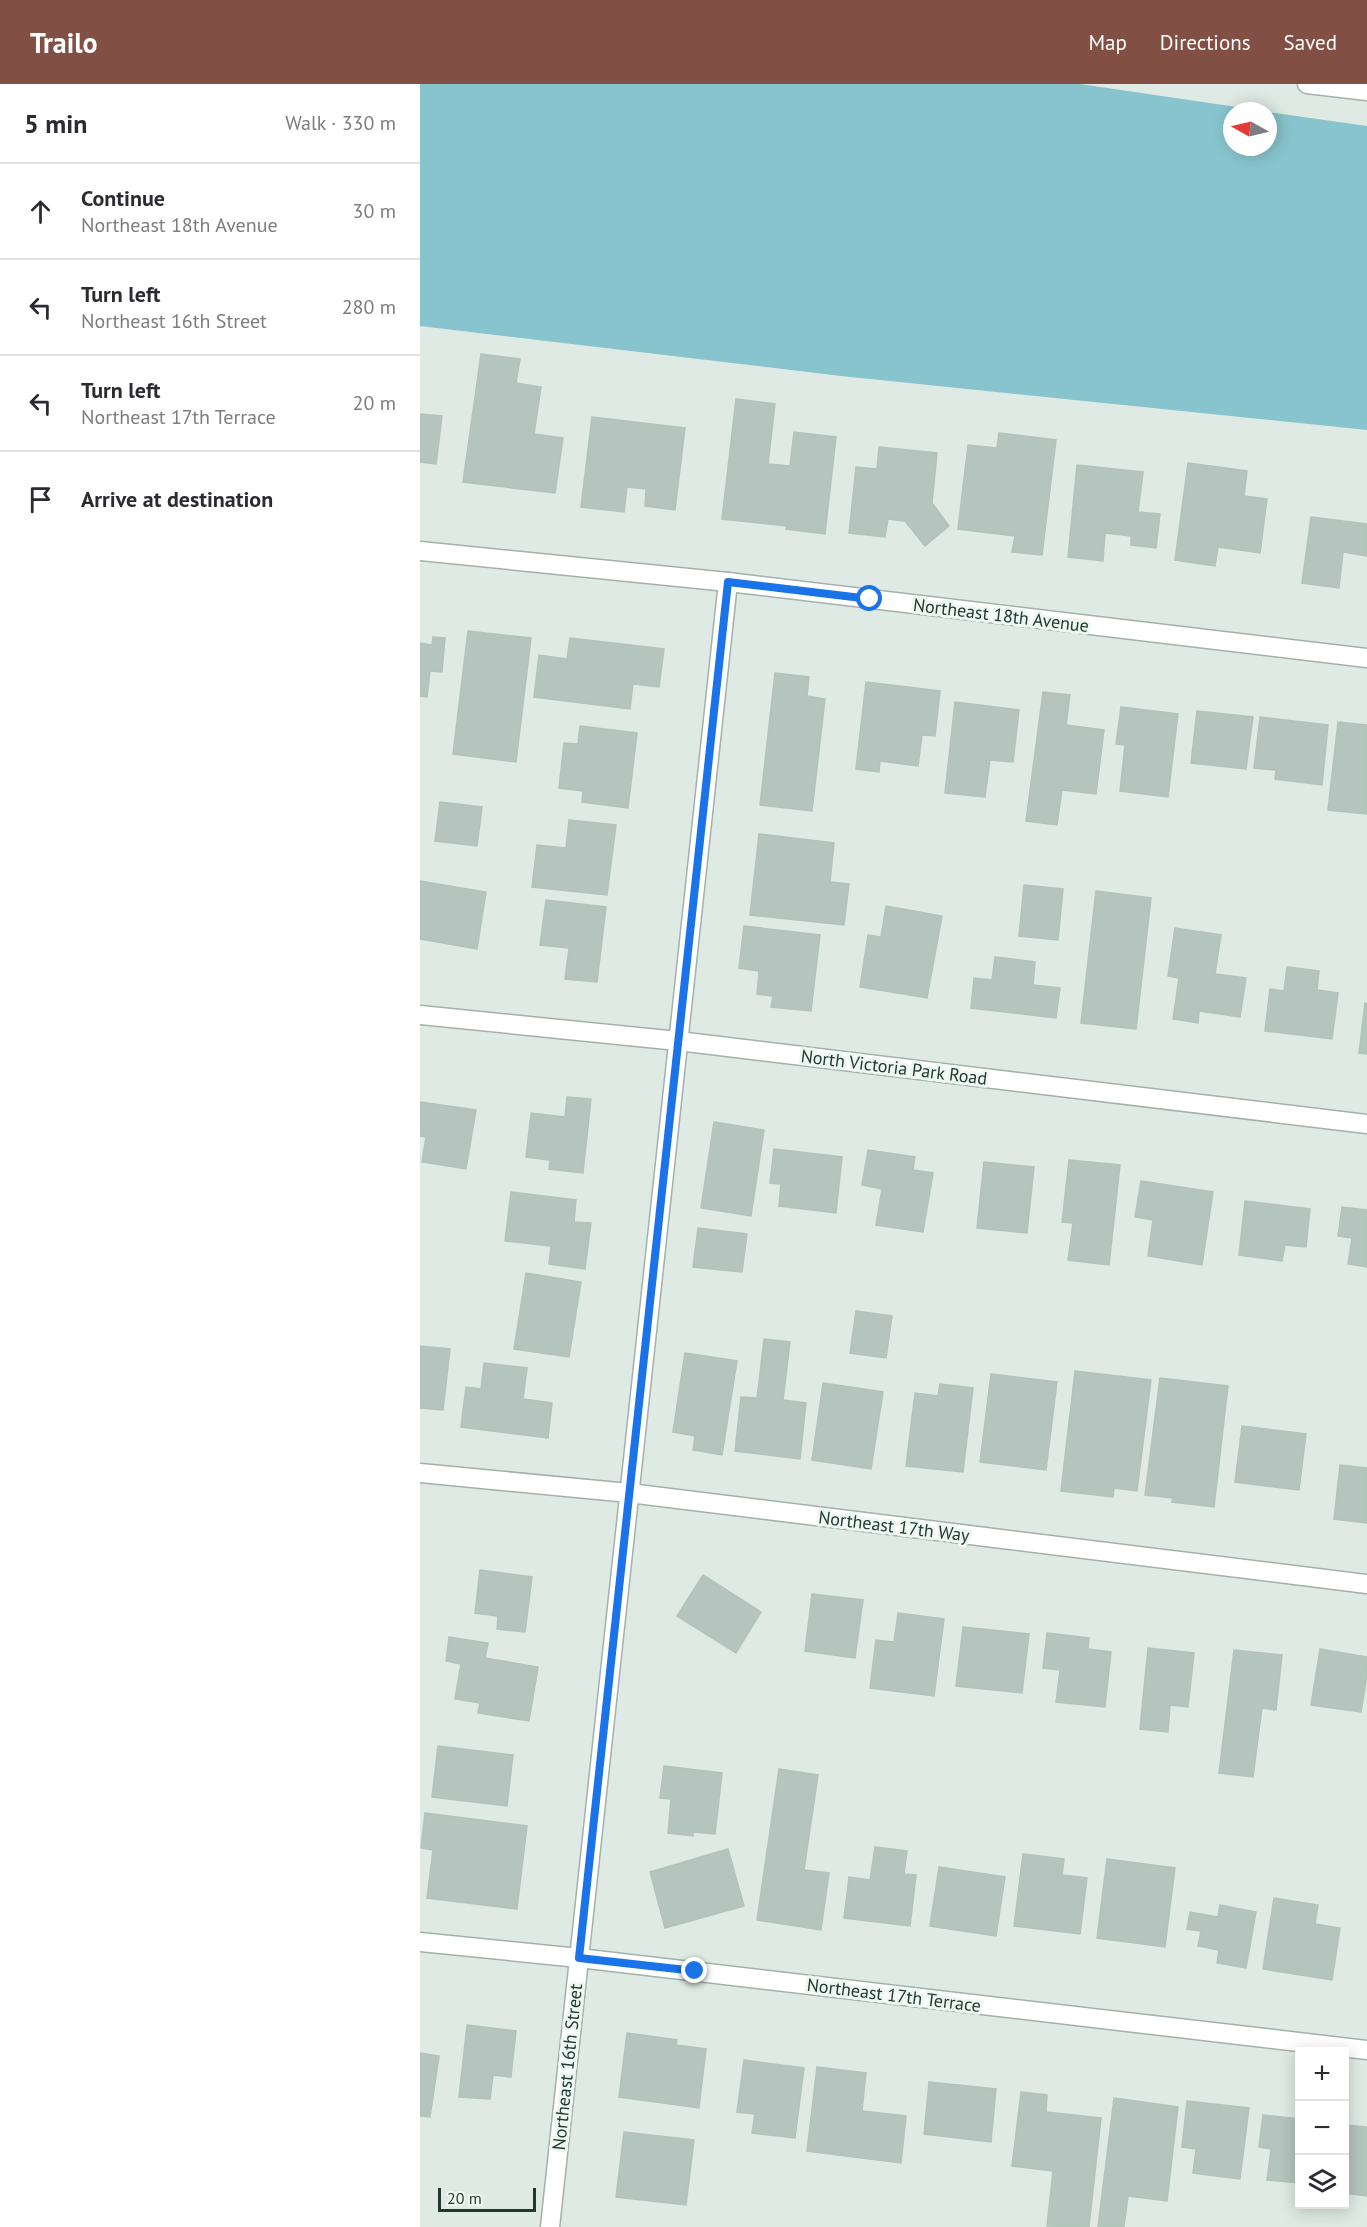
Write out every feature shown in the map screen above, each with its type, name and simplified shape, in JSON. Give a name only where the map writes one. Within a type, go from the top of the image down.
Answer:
[{"type":"street","points":[[1307,84],[1367,91]]},
{"type":"street","name":"Northeast 18th Avenue","points":[[420,550],[728,582],[1367,658]]},
{"type":"street","name":"Northeast 16th Street","points":[[550,2227],[728,582]]},
{"type":"street","name":"North Victoria Park Road","points":[[420,1015],[678,1041],[1367,1124]]},
{"type":"street","name":"Northeast 17th Way","points":[[420,1473],[629,1493],[1367,1584]]},
{"type":"street","name":"Northeast 17th Terrace","points":[[420,1942],[579,1958],[1367,2050]]},
{"type":"water","points":[[420,84],[1080,84],[1223,105],[1223,156],[1277,156],[1277,113],[1367,126],[1367,430],[841,376],[420,326]]},
{"type":"building","points":[[481,354],[520,359],[516,383],[541,387],[534,434],[563,438],[555,493],[463,482]]},
{"type":"building","points":[[736,399],[775,404],[768,464],[790,466],[794,432],[836,437],[825,534],[786,529],[787,526],[722,519]]},
{"type":"building","points":[[420,414],[442,416],[436,464],[420,462]]},
{"type":"building","points":[[592,417],[685,428],[675,510],[645,506],[646,489],[627,487],[624,512],[581,507]]},
{"type":"building","points":[[999,433],[1056,440],[1042,555],[1012,552],[1015,536],[958,529],[968,445],[997,448]]},
{"type":"building","points":[[879,447],[937,453],[932,503],[949,526],[925,546],[905,521],[888,519],[885,537],[849,533],[856,467],[877,469]]},
{"type":"building","points":[[1188,463],[1247,471],[1244,496],[1267,499],[1260,553],[1218,547],[1215,566],[1175,560]]},
{"type":"building","points":[[1077,465],[1143,472],[1138,512],[1160,514],[1156,548],[1131,545],[1131,536],[1105,533],[1103,561],[1068,557]]},
{"type":"building","points":[[1311,517],[1367,524],[1367,556],[1343,552],[1339,588],[1302,583]]},
{"type":"building","points":[[468,631],[531,638],[516,762],[453,754]]},
{"type":"building","points":[[433,637],[445,638],[442,672],[430,671],[427,697],[420,696],[420,643],[432,645]]},
{"type":"building","points":[[570,638],[664,649],[659,687],[633,684],[630,709],[534,697],[539,655],[567,659]]},
{"type":"building","points":[[775,673],[809,677],[807,696],[825,699],[812,811],[760,805]]},
{"type":"building","points":[[866,682],[940,691],[935,736],[922,735],[918,766],[880,761],[879,772],[856,769]]},
{"type":"building","points":[[1043,692],[1070,695],[1066,725],[1104,730],[1096,794],[1062,790],[1057,825],[1026,821]]},
{"type":"building","points":[[955,702],[1019,710],[1013,762],[990,760],[985,797],[945,793]]},
{"type":"building","points":[[1121,707],[1178,714],[1168,797],[1120,791],[1125,745],[1116,744]]},
{"type":"building","points":[[1197,711],[1253,717],[1246,769],[1191,763]]},
{"type":"building","points":[[1260,717],[1328,725],[1322,785],[1275,779],[1276,770],[1254,768]]},
{"type":"building","points":[[1338,722],[1367,725],[1367,814],[1328,810]]},
{"type":"building","points":[[580,726],[637,733],[628,808],[582,802],[583,791],[559,788],[564,743],[578,744]]},
{"type":"building","points":[[440,802],[482,807],[477,846],[435,841]]},
{"type":"building","points":[[569,820],[616,825],[607,895],[532,887],[537,845],[566,848]]},
{"type":"building","points":[[759,834],[834,843],[830,882],[849,884],[844,925],[750,915]]},
{"type":"building","points":[[420,881],[486,892],[477,949],[420,939]]},
{"type":"building","points":[[1024,885],[1063,889],[1058,940],[1019,936]]},
{"type":"building","points":[[1096,891],[1151,898],[1136,1029],[1081,1023]]},
{"type":"building","points":[[546,900],[606,907],[597,982],[565,979],[569,948],[540,945]]},
{"type":"building","points":[[886,906],[942,916],[927,998],[860,987],[868,935],[881,937]]},
{"type":"building","points":[[744,926],[820,935],[811,1011],[771,1007],[773,996],[757,994],[759,971],[739,968]]},
{"type":"building","points":[[1175,928],[1221,935],[1215,974],[1246,978],[1240,1017],[1199,1011],[1198,1023],[1173,1019],[1179,978],[1168,976]]},
{"type":"building","points":[[995,957],[1035,962],[1033,985],[1060,988],[1056,1018],[971,1008],[974,978],[992,980]]},
{"type":"building","points":[[1287,967],[1319,971],[1317,990],[1338,993],[1332,1039],[1265,1031],[1270,989],[1284,991]]},
{"type":"building","points":[[1365,1003],[1367,1004],[1367,1054],[1359,1053]]},
{"type":"building","points":[[567,1097],[591,1099],[583,1173],[549,1169],[550,1160],[526,1157],[531,1113],[565,1117]]},
{"type":"building","points":[[420,1102],[476,1110],[466,1169],[422,1162],[426,1137],[420,1136]]},
{"type":"building","points":[[714,1122],[764,1130],[751,1216],[701,1208]]},
{"type":"building","points":[[774,1149],[842,1157],[836,1213],[779,1206],[781,1184],[770,1183]]},
{"type":"building","points":[[868,1150],[915,1157],[913,1170],[933,1173],[923,1232],[876,1225],[882,1189],[862,1185]]},
{"type":"building","points":[[1069,1160],[1120,1165],[1109,1265],[1068,1260],[1073,1223],[1062,1222]]},
{"type":"building","points":[[984,1162],[1034,1167],[1027,1233],[977,1228]]},
{"type":"building","points":[[1141,1181],[1213,1192],[1202,1265],[1148,1256],[1153,1220],[1135,1217]]},
{"type":"building","points":[[511,1192],[576,1200],[574,1222],[591,1223],[585,1269],[549,1264],[551,1246],[505,1241]]},
{"type":"building","points":[[1245,1201],[1310,1209],[1306,1247],[1285,1245],[1282,1261],[1239,1255]]},
{"type":"building","points":[[1342,1207],[1367,1210],[1367,1267],[1348,1264],[1352,1238],[1338,1236]]},
{"type":"building","points":[[698,1228],[747,1234],[742,1272],[693,1267]]},
{"type":"building","points":[[526,1273],[581,1282],[569,1357],[514,1349]]},
{"type":"building","points":[[856,1311],[892,1316],[886,1358],[850,1353]]},
{"type":"building","points":[[764,1339],[790,1342],[783,1400],[806,1403],[800,1459],[735,1451],[741,1397],[757,1398]]},
{"type":"building","points":[[420,1346],[450,1349],[443,1410],[420,1408]]},
{"type":"building","points":[[685,1353],[737,1361],[722,1455],[693,1450],[695,1436],[673,1432]]},
{"type":"building","points":[[484,1363],[527,1368],[523,1399],[552,1403],[548,1438],[461,1427],[466,1387],[481,1389]]},
{"type":"building","points":[[1075,1371],[1151,1380],[1137,1491],[1114,1488],[1113,1497],[1061,1491]]},
{"type":"building","points":[[991,1374],[1057,1382],[1046,1470],[980,1462]]},
{"type":"building","points":[[1160,1378],[1228,1386],[1214,1507],[1172,1502],[1173,1498],[1145,1495]]},
{"type":"building","points":[[823,1383],[883,1392],[871,1469],[812,1460]]},
{"type":"building","points":[[940,1384],[973,1388],[963,1472],[906,1466],[915,1393],[938,1396]]},
{"type":"building","points":[[1242,1426],[1306,1434],[1299,1490],[1235,1482]]},
{"type":"building","points":[[1340,1465],[1367,1468],[1367,1523],[1334,1519]]},
{"type":"building","points":[[480,1570],[532,1577],[525,1632],[497,1629],[498,1616],[475,1613]]},
{"type":"building","points":[[703,1575],[761,1612],[736,1653],[677,1616]]},
{"type":"building","points":[[812,1594],[863,1600],[855,1658],[805,1651]]},
{"type":"building","points":[[898,1613],[944,1619],[934,1696],[870,1688],[876,1640],[894,1642]]},
{"type":"building","points":[[963,1627],[1029,1634],[1022,1693],[956,1686]]},
{"type":"building","points":[[1047,1633],[1089,1638],[1088,1649],[1111,1652],[1105,1707],[1056,1702],[1060,1670],[1043,1668]]},
{"type":"building","points":[[449,1637],[488,1643],[485,1658],[538,1667],[529,1721],[478,1713],[480,1703],[455,1699],[461,1664],[446,1661]]},
{"type":"building","points":[[1148,1648],[1194,1653],[1188,1707],[1170,1705],[1168,1732],[1140,1729]]},
{"type":"building","points":[[1320,1649],[1367,1657],[1367,1675],[1361,1712],[1311,1705]]},
{"type":"building","points":[[1234,1650],[1282,1655],[1276,1710],[1262,1708],[1253,1777],[1219,1773]]},
{"type":"building","points":[[438,1746],[513,1755],[507,1806],[432,1797]]},
{"type":"building","points":[[664,1766],[722,1773],[715,1834],[693,1832],[693,1836],[668,1833],[671,1799],[660,1798]]},
{"type":"building","points":[[779,1769],[818,1775],[804,1870],[829,1873],[821,1930],[757,1920]]},
{"type":"building","points":[[425,1813],[527,1826],[517,1909],[427,1898],[433,1850],[421,1848]]},
{"type":"building","points":[[875,1847],[907,1851],[904,1874],[916,1875],[910,1926],[844,1918],[849,1877],[870,1880]]},
{"type":"building","points":[[728,1849],[744,1906],[665,1928],[650,1872]]},
{"type":"building","points":[[1023,1854],[1064,1859],[1062,1875],[1087,1878],[1080,1934],[1014,1926]]},
{"type":"building","points":[[1107,1859],[1175,1868],[1165,1947],[1097,1938]]},
{"type":"building","points":[[939,1867],[1005,1877],[996,1936],[930,1926]]},
{"type":"building","points":[[1274,1898],[1318,1905],[1315,1924],[1340,1928],[1332,1980],[1263,1969]]},
{"type":"building","points":[[1220,1905],[1256,1912],[1246,1968],[1217,1963],[1219,1950],[1198,1946],[1201,1931],[1187,1929],[1190,1912],[1218,1917]]},
{"type":"building","points":[[467,2025],[516,2031],[511,2077],[493,2075],[490,2099],[459,2097]]},
{"type":"building","points":[[627,2033],[677,2040],[676,2045],[706,2049],[699,2108],[619,2097]]},
{"type":"building","points":[[420,2053],[439,2056],[430,2117],[420,2116]]},
{"type":"building","points":[[744,2060],[804,2068],[795,2138],[752,2133],[755,2114],[737,2112]]},
{"type":"building","points":[[817,2067],[866,2073],[862,2111],[906,2116],[901,2163],[807,2151]]},
{"type":"building","points":[[929,2082],[996,2089],[991,2142],[924,2134]]},
{"type":"building","points":[[1021,2092],[1047,2095],[1046,2112],[1101,2118],[1089,2227],[1047,2226],[1053,2171],[1012,2166]]},
{"type":"building","points":[[1114,2098],[1178,2107],[1167,2201],[1128,2196],[1124,2227],[1098,2227]]},
{"type":"building","points":[[1187,2101],[1249,2108],[1240,2179],[1193,2173],[1196,2149],[1182,2147]]},
{"type":"building","points":[[1263,2115],[1295,2118],[1295,2183],[1267,2180],[1271,2149],[1259,2147]]},
{"type":"building","points":[[1349,2125],[1367,2127],[1367,2196],[1349,2194]]},
{"type":"building","points":[[624,2132],[694,2140],[686,2205],[616,2197]]},
{"type":"route","points":[[695,1971],[579,1958],[728,582],[870,599]]}]
